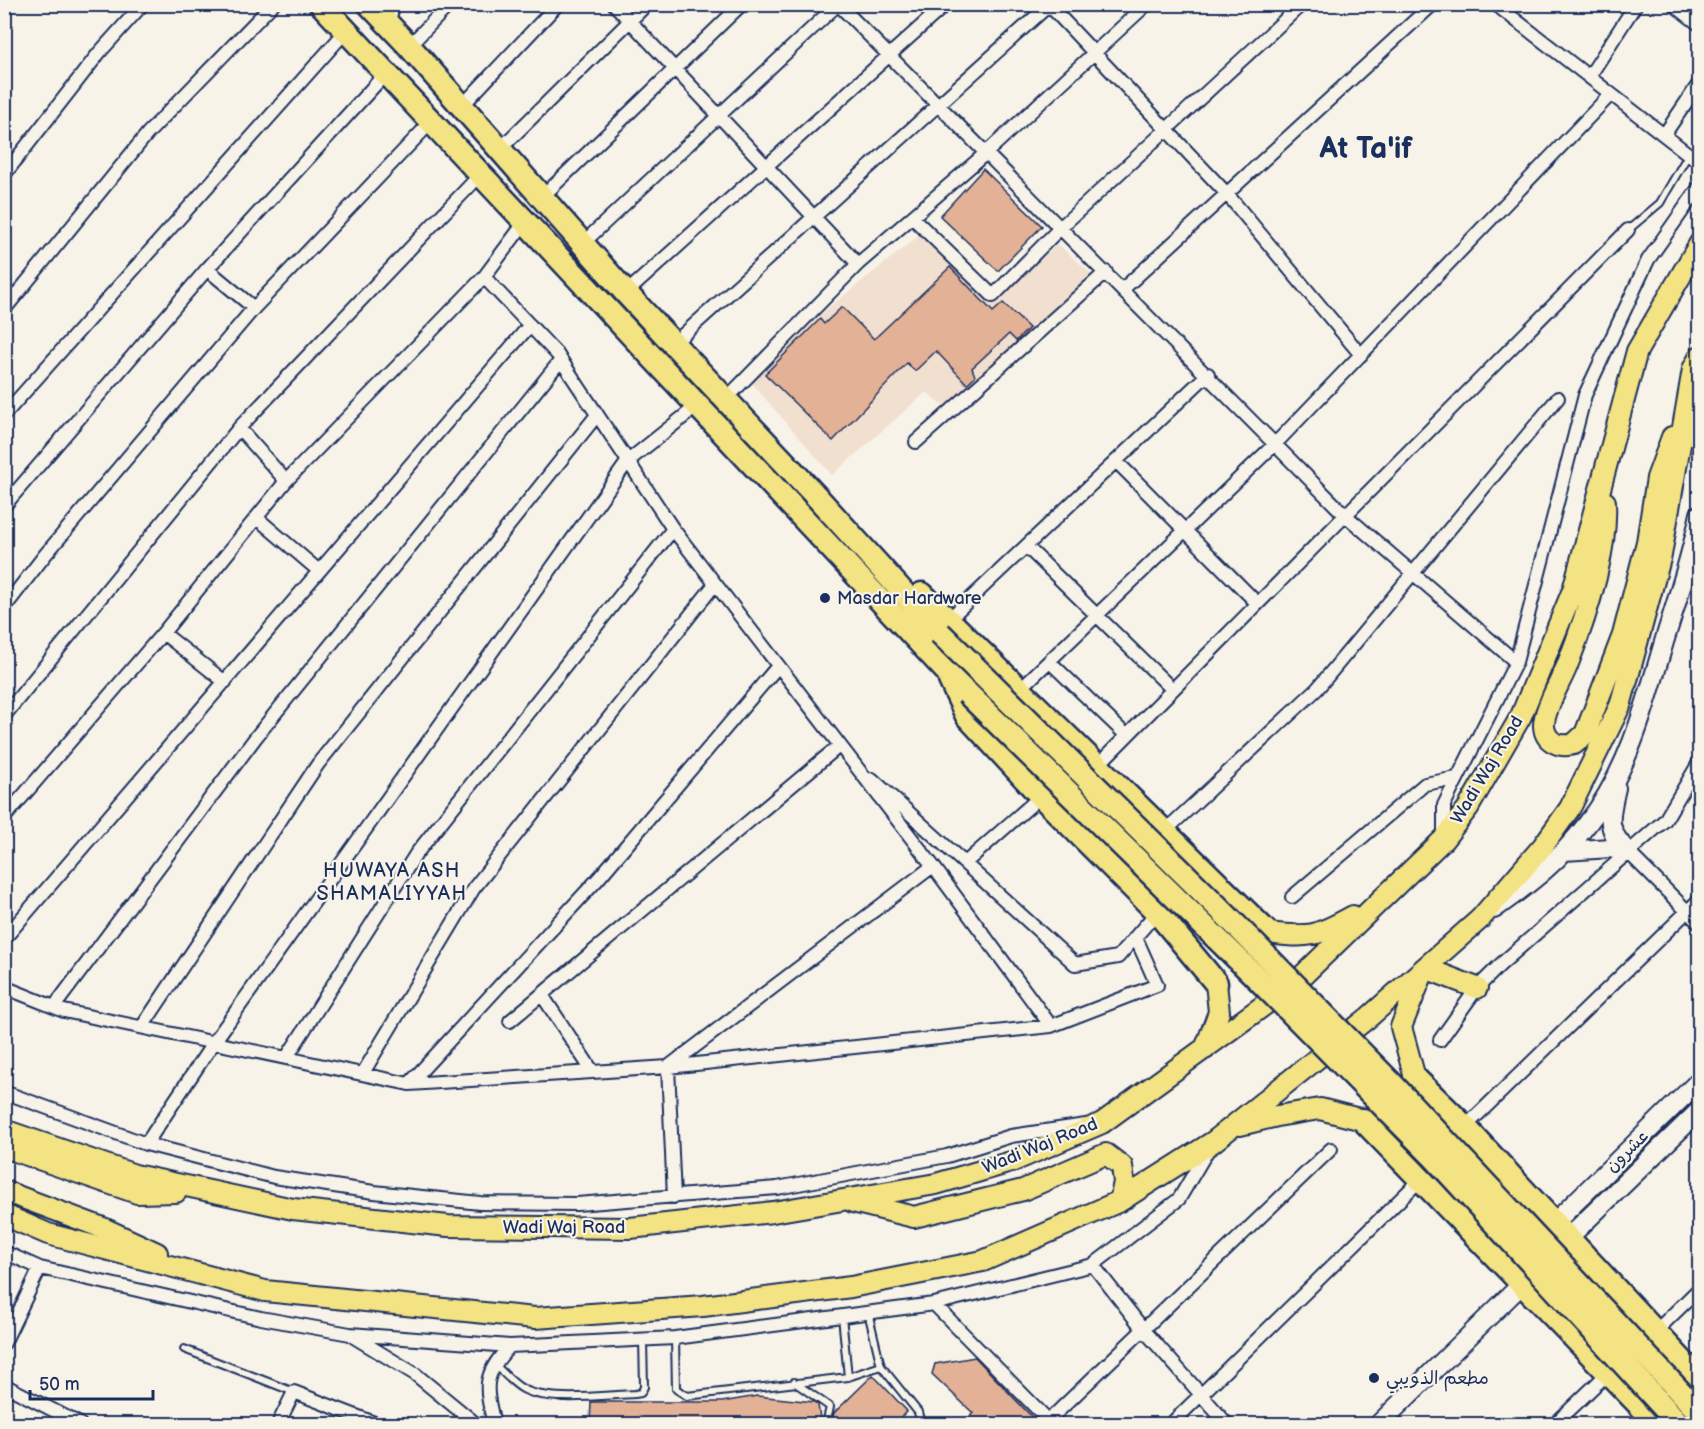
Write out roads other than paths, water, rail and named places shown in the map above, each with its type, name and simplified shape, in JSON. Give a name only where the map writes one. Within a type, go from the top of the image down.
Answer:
[{"type":"highway","points":[[321,4],[945,670],[1252,973],[1435,1158],[1680,1425]]},
{"type":"highway","points":[[369,4],[409,46],[626,293],[816,496],[1392,1084],[1699,1412]]},
{"type":"highway","points":[[944,626],[1020,689],[1166,830],[1268,933]]},
{"type":"highway","points":[[945,670],[968,716],[1041,796],[1158,912],[1216,983]]},
{"type":"highway","points":[[1415,1078],[1465,1127],[1700,1380]]},
{"type":"highway","points":[[1363,1120],[1659,1425]]},
{"type":"main road","name":"Wadi Waj Road","points":[[4,1130],[135,1175],[293,1209],[448,1226],[630,1228],[773,1212],[957,1178],[1011,1161],[1102,1123],[1296,982],[1444,839],[1468,808],[1521,716],[1573,590],[1637,351],[1700,243]]},
{"type":"main road","points":[[4,1215],[48,1234],[265,1291],[535,1318],[703,1306],[851,1287],[983,1261],[1120,1201],[1232,1128],[1369,1017],[1480,919],[1543,846],[1570,808],[1620,706],[1661,555],[1694,369],[1700,356]]},
{"type":"main road","points":[[1603,478],[1606,519],[1594,580],[1568,664],[1544,722],[1547,736],[1559,745],[1574,744],[1585,734],[1623,635],[1647,542],[1658,478],[1690,391]]},
{"type":"main road","points":[[1268,933],[1303,937],[1326,931],[1374,905]]},
{"type":"main road","points":[[1425,968],[1477,988]]},
{"type":"main road","points":[[1415,1078],[1401,1027],[1425,968]]},
{"type":"main road","points":[[1205,1049],[1219,1012],[1216,983]]},
{"type":"main road","points":[[1232,1128],[1277,1116],[1320,1109],[1363,1120]]},
{"type":"main road","points":[[4,1147],[137,1193],[209,1191]]},
{"type":"main road","points":[[844,1200],[914,1217],[1023,1190],[1106,1154],[1122,1166],[1125,1182],[1120,1201]]},
{"type":"main road","points":[[4,1191],[103,1228],[202,1275]]},
{"type":"street","points":[[4,175],[99,53],[143,4]]},
{"type":"street","points":[[4,310],[148,133],[273,4]]},
{"type":"street","points":[[409,46],[450,4]]},
{"type":"street","points":[[462,106],[558,4]]},
{"type":"street","points":[[614,4],[858,264]]},
{"type":"street","points":[[500,149],[647,4]]},
{"type":"street","points":[[543,197],[742,4]]},
{"type":"street","points":[[583,243],[838,4],[1208,374],[1344,514],[1516,662]]},
{"type":"street","points":[[626,293],[946,4]]},
{"type":"street","points":[[726,399],[858,264],[986,153],[1147,4]]},
{"type":"street","points":[[912,216],[993,296],[1061,227],[1302,4]]},
{"type":"street","points":[[1123,289],[1433,4]]},
{"type":"street","points":[[1495,4],[1700,163]]},
{"type":"street","points":[[1590,77],[1636,4]]},
{"type":"street","points":[[1673,4],[1700,25]]},
{"type":"street","points":[[673,344],[1050,5],[1227,194],[1360,356]]},
{"type":"street","points":[[4,415],[346,31]]},
{"type":"street","points":[[4,506],[207,269],[386,74]]},
{"type":"street","points":[[1664,135],[1700,82]]},
{"type":"street","points":[[1020,689],[1276,443],[1611,94]]},
{"type":"street","points":[[4,608],[45,555],[254,308],[431,122]]},
{"type":"street","points":[[4,716],[239,428],[480,175]]},
{"type":"street","points":[[1444,839],[1444,805],[1516,662],[1585,395],[1648,260],[1700,186]]},
{"type":"street","points":[[4,818],[163,633],[286,481],[484,277],[525,222]]},
{"type":"street","points":[[1098,765],[1344,514],[1628,230]]},
{"type":"street","points":[[207,269],[254,308]]},
{"type":"street","points":[[916,442],[1106,272]]},
{"type":"street","points":[[484,277],[561,360],[672,529],[933,866],[1051,1026]]},
{"type":"street","points":[[4,939],[530,325]]},
{"type":"street","points":[[54,1007],[256,737],[561,360]]},
{"type":"street","points":[[944,626],[1208,374]]},
{"type":"street","points":[[1166,830],[1317,689],[1558,398]]},
{"type":"street","points":[[146,1144],[214,1042],[628,461],[696,405]]},
{"type":"street","points":[[142,1027],[318,764],[597,415]]},
{"type":"street","points":[[239,428],[286,481]]},
{"type":"street","points":[[1116,461],[1257,603]]},
{"type":"street","points":[[1480,919],[1546,872],[1589,822],[1619,771],[1643,713],[1693,550],[1700,514]]},
{"type":"street","points":[[257,518],[319,571]]},
{"type":"street","points":[[287,1057],[416,854],[672,529]]},
{"type":"street","points":[[1026,546],[1172,689]]},
{"type":"street","points":[[363,1073],[474,888],[715,584]]},
{"type":"street","points":[[163,633],[225,682]]},
{"type":"street","points":[[1049,661],[1127,735]]},
{"type":"street","points":[[409,1084],[598,879],[778,666]]},
{"type":"street","points":[[842,751],[1076,964],[1118,957],[1158,912]]},
{"type":"street","points":[[510,1021],[842,751]]},
{"type":"street","points":[[1440,1040],[1477,988],[1665,820],[1700,761]]},
{"type":"street","points":[[1619,771],[1609,821],[1615,838],[1700,924]]},
{"type":"street","points":[[1292,897],[1425,784],[1457,778]]},
{"type":"street","points":[[965,864],[1041,796]]},
{"type":"street","points":[[1564,851],[1611,848],[1629,853]]},
{"type":"street","points":[[668,1067],[933,866]]},
{"type":"street","points":[[1465,1127],[1700,899]]},
{"type":"street","points":[[4,987],[54,1007],[409,1084],[668,1067],[1051,1026],[1157,985],[1136,938]]},
{"type":"street","points":[[542,995],[593,1072]]},
{"type":"street","points":[[668,1067],[674,1197]]},
{"type":"street","name":"عشرون","points":[[1561,1230],[1700,1080]]},
{"type":"street","points":[[4,1092],[146,1144],[274,1177],[410,1196],[480,1203],[578,1204],[777,1188],[883,1170],[947,1156],[1011,1136],[1049,1128],[1102,1123]]},
{"type":"street","name":"عشرون","points":[[1561,1230],[1700,1110]]},
{"type":"street","points":[[4,1252],[40,1268],[261,1318],[350,1334],[510,1346],[675,1338],[934,1304],[1093,1265],[1179,1199],[1213,1142]]},
{"type":"street","points":[[934,1304],[1047,1423],[1330,1149]]},
{"type":"street","points":[[1171,1425],[1420,1180]]},
{"type":"street","points":[[1093,1265],[1143,1329],[1227,1425]]},
{"type":"street","points":[[4,1343],[40,1268]]},
{"type":"street","points":[[1379,1425],[1521,1285]]},
{"type":"street","points":[[1655,1332],[1700,1288]]},
{"type":"street","points":[[350,1334],[415,1374],[476,1425]]},
{"type":"street","points":[[494,1425],[488,1397],[489,1377],[494,1363],[510,1346]]},
{"type":"street","points":[[1555,1425],[1608,1373]]},
{"type":"street","points":[[4,1385],[80,1425]]},
{"type":"street","points":[[278,1425],[294,1392],[377,1425]]},
{"type":"lane","points":[[390,27],[397,4]]},
{"type":"lane","points":[[1628,230],[1660,203],[1688,155]]},
{"type":"lane","points":[[868,1312],[880,1366],[918,1412],[921,1425]]},
{"type":"lane","points":[[842,1316],[848,1377]]},
{"type":"lane","points":[[675,1338],[676,1389],[687,1396],[848,1377],[880,1366]]},
{"type":"lane","points":[[494,1363],[520,1388],[532,1393],[549,1396],[635,1394],[641,1393],[644,1387],[643,1340]]},
{"type":"lane","points":[[184,1349],[294,1392]]},
{"type":"lane","points":[[793,1382],[830,1407],[826,1425]]},
{"type":"place","name":"Masdar Hardware","points":[[825,598]]},
{"type":"place","name":"مطعم الذويبي","points":[[1374,1378]]},
{"type":"district","name":"At Ta'if","points":[[1366,149]]},
{"type":"district","name":"HUWAYA ASH SHAMALIYYAH","points":[[392,882]]}]
